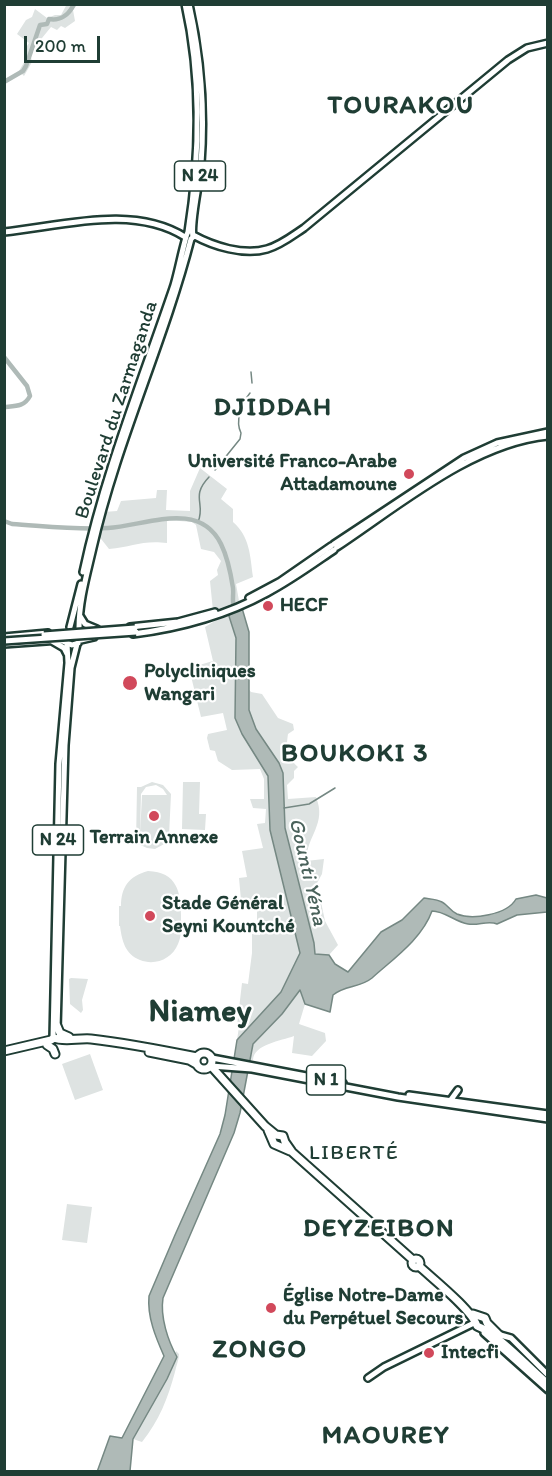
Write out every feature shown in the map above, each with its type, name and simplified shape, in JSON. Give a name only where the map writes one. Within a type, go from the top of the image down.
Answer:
[{"type":"highway","points":[[4,1053],[63,1035],[163,1050],[197,1060],[201,1068],[210,1064]]},
{"type":"highway","points":[[53,1039],[74,1038]]},
{"type":"highway","points":[[53,1039],[52,1048],[55,1054]]},
{"type":"highway","points":[[53,1039],[197,1060]]},
{"type":"highway","points":[[197,1060],[205,1053],[221,1079],[274,1136],[274,1144],[282,1144],[292,1152],[548,1384]]},
{"type":"highway","points":[[480,1324],[548,1380]]},
{"type":"main road","name":"Boulevard du Zarmaganda","points":[[70,627],[117,452],[189,236],[196,175],[198,120],[187,4]]},
{"type":"main road","points":[[4,232],[120,218],[137,220],[235,250],[261,251],[279,245],[304,228],[508,60],[527,48],[548,43]]},
{"type":"main road","points":[[4,640],[66,642],[72,645],[187,624],[233,608],[266,590],[485,452],[512,442],[548,434]]},
{"type":"main road","name":"Boulevard du Zarmaganda","points":[[79,629],[79,613],[94,531]]},
{"type":"main road","points":[[79,613],[85,624],[98,629]]},
{"type":"main road","points":[[4,640],[64,632],[70,627],[150,629]]},
{"type":"main road","points":[[79,629],[82,634],[79,642]]},
{"type":"main road","points":[[4,640],[150,629]]},
{"type":"main road","points":[[64,632],[66,642]]},
{"type":"main road","points":[[51,641],[64,648],[68,657]]},
{"type":"main road","name":"N 24","points":[[53,1039],[68,657],[66,642]]},
{"type":"main road","name":"N 24","points":[[63,739],[71,668],[79,642]]},
{"type":"main road","points":[[210,1064],[253,1067]]},
{"type":"main road","name":"N 1","points":[[253,1067],[301,1079],[505,1109],[548,1118]]},
{"type":"main road","name":"N 1","points":[[253,1067],[398,1095]]},
{"type":"main road","points":[[450,1101],[458,1090]]},
{"type":"main road","points":[[398,1095],[548,1118]]},
{"type":"main road","points":[[398,1095],[531,1119],[548,1118]]},
{"type":"main road","points":[[485,1109],[505,1109]]},
{"type":"main road","points":[[485,1109],[548,1118]]},
{"type":"main road","points":[[513,1114],[531,1119]]},
{"type":"main road","points":[[462,1329],[467,1323],[467,1311]]},
{"type":"main road","points":[[366,1376],[462,1329],[480,1324]]},
{"type":"main road","points":[[495,1336],[511,1338],[548,1374]]},
{"type":"main road","points":[[495,1336],[548,1390]]},
{"type":"shaded area","points":[[67,4],[77,5],[73,10],[75,21],[57,30],[51,27],[29,54],[32,62],[24,76],[19,71],[26,59],[25,49],[29,43],[17,34],[26,20],[32,17],[35,9],[47,18],[61,15]]},
{"type":"shaded area","points":[[200,468],[227,489],[221,499],[233,509],[233,522],[246,540],[253,577],[236,584],[239,601],[213,611],[210,581],[218,575],[217,570],[221,561],[214,552],[201,549],[196,525],[192,522],[167,520],[167,543],[144,543],[109,549],[98,535],[104,512],[117,511],[121,501],[156,498],[157,490],[167,490],[166,510],[190,511],[190,491]]},
{"type":"shaded area","points":[[242,608],[249,632],[249,710],[256,729],[279,763],[283,773],[285,828],[315,954],[329,955],[335,964],[348,972],[381,932],[402,920],[424,898],[440,901],[463,916],[480,916],[505,909],[516,899],[536,895],[547,898],[547,912],[517,915],[497,924],[472,924],[463,923],[432,911],[421,931],[398,956],[372,978],[333,995],[330,1012],[305,1004],[300,990],[282,1014],[253,1044],[234,1133],[163,1298],[166,1329],[177,1357],[133,1439],[130,1471],[97,1472],[110,1436],[122,1438],[164,1356],[151,1319],[149,1296],[220,1134],[237,1040],[281,992],[300,953],[270,830],[268,776],[242,734],[235,718],[236,638],[228,613]]},
{"type":"shaded area","points":[[228,613],[236,633],[235,673],[251,692],[262,694],[278,718],[293,724],[294,730],[288,734],[287,748],[291,759],[298,767],[294,771],[294,778],[287,785],[288,799],[316,797],[319,806],[318,822],[306,861],[324,859],[322,874],[317,883],[325,921],[338,945],[329,955],[325,955],[300,989],[305,1004],[299,1024],[325,1033],[326,1041],[312,1056],[292,1053],[294,1036],[263,1047],[258,1050],[253,1060],[234,1059],[242,983],[248,984],[252,934],[260,935],[257,901],[241,900],[239,878],[247,877],[242,851],[263,848],[257,824],[265,823],[266,809],[253,808],[250,799],[264,799],[264,779],[260,769],[232,770],[218,761],[215,751],[210,750],[208,734],[227,730],[223,713],[201,717],[189,668],[213,661],[205,627]]},
{"type":"shaded area","points":[[152,782],[163,785],[171,794],[169,836],[166,843],[155,849],[136,843],[137,787]],"holes":[[[156,785],[167,795],[142,795],[140,836],[141,794],[146,787]]]},
{"type":"shaded area","points":[[183,782],[200,782],[199,814],[206,814],[205,830],[182,829]]},
{"type":"shaded area","name":"Stade Général Seyni Kountché","points":[[148,871],[158,872],[171,879],[178,891],[181,907],[179,941],[172,954],[157,962],[146,962],[131,954],[125,946],[119,926],[119,906],[121,906],[127,883]]},
{"type":"shaded area","points":[[69,979],[88,979],[81,1013],[70,1004]]},
{"type":"shaded area","points":[[90,1054],[103,1090],[75,1100],[62,1064]]},
{"type":"shaded area","points":[[67,1204],[92,1207],[87,1243],[62,1240]]},
{"type":"shaded area","points":[[176,1351],[179,1358],[166,1400],[158,1417],[142,1442],[133,1439],[171,1370]]},
{"type":"waterway","name":"Gounti Yéna","points":[[4,82],[23,71],[40,25],[47,24],[49,19],[64,16],[74,4]]},
{"type":"waterway","name":"Gounti Yéna","points":[[4,357],[27,386],[30,396],[22,404],[4,407]]},
{"type":"waterway","points":[[251,372],[252,383]]},
{"type":"waterway","points":[[215,470],[240,439],[240,413],[250,393]]},
{"type":"waterway","points":[[198,522],[200,490],[209,477]]},
{"type":"waterway","name":"Gounti Yéna","points":[[4,521],[12,524],[60,528],[108,528],[170,518],[199,522],[211,530],[221,544],[231,577],[235,610]]},
{"type":"waterway","points":[[284,808],[309,804],[335,788]]},
{"type":"place","name":"Université Franco-Arabe Attadamoune","points":[[409,474]]},
{"type":"place","name":"HECF","points":[[268,606]]},
{"type":"place","name":"Polycliniques Wangari","points":[[130,683]]},
{"type":"place","name":"Terrain Annexe","points":[[154,816]]},
{"type":"place","name":"Stade Général Seyni Kountché","points":[[150,916]]},
{"type":"place","name":"Église Notre-Dame du Perpétuel Secours","points":[[271,1308]]},
{"type":"place","name":"Intecfi","points":[[429,1353]]},
{"type":"district","name":"TOURAKOU","points":[[401,106]]},
{"type":"district","name":"DJIDDAH","points":[[273,408]]},
{"type":"district","name":"BOUKOKI 3","points":[[355,754]]},
{"type":"district","name":"Niamey","points":[[200,1013]]},
{"type":"district","name":"LIBERTÉ","points":[[354,1154]]},
{"type":"district","name":"DEYZEIBON","points":[[379,1229]]},
{"type":"district","name":"ZONGO","points":[[260,1350]]},
{"type":"district","name":"MAOUREY","points":[[386,1436]]}]
